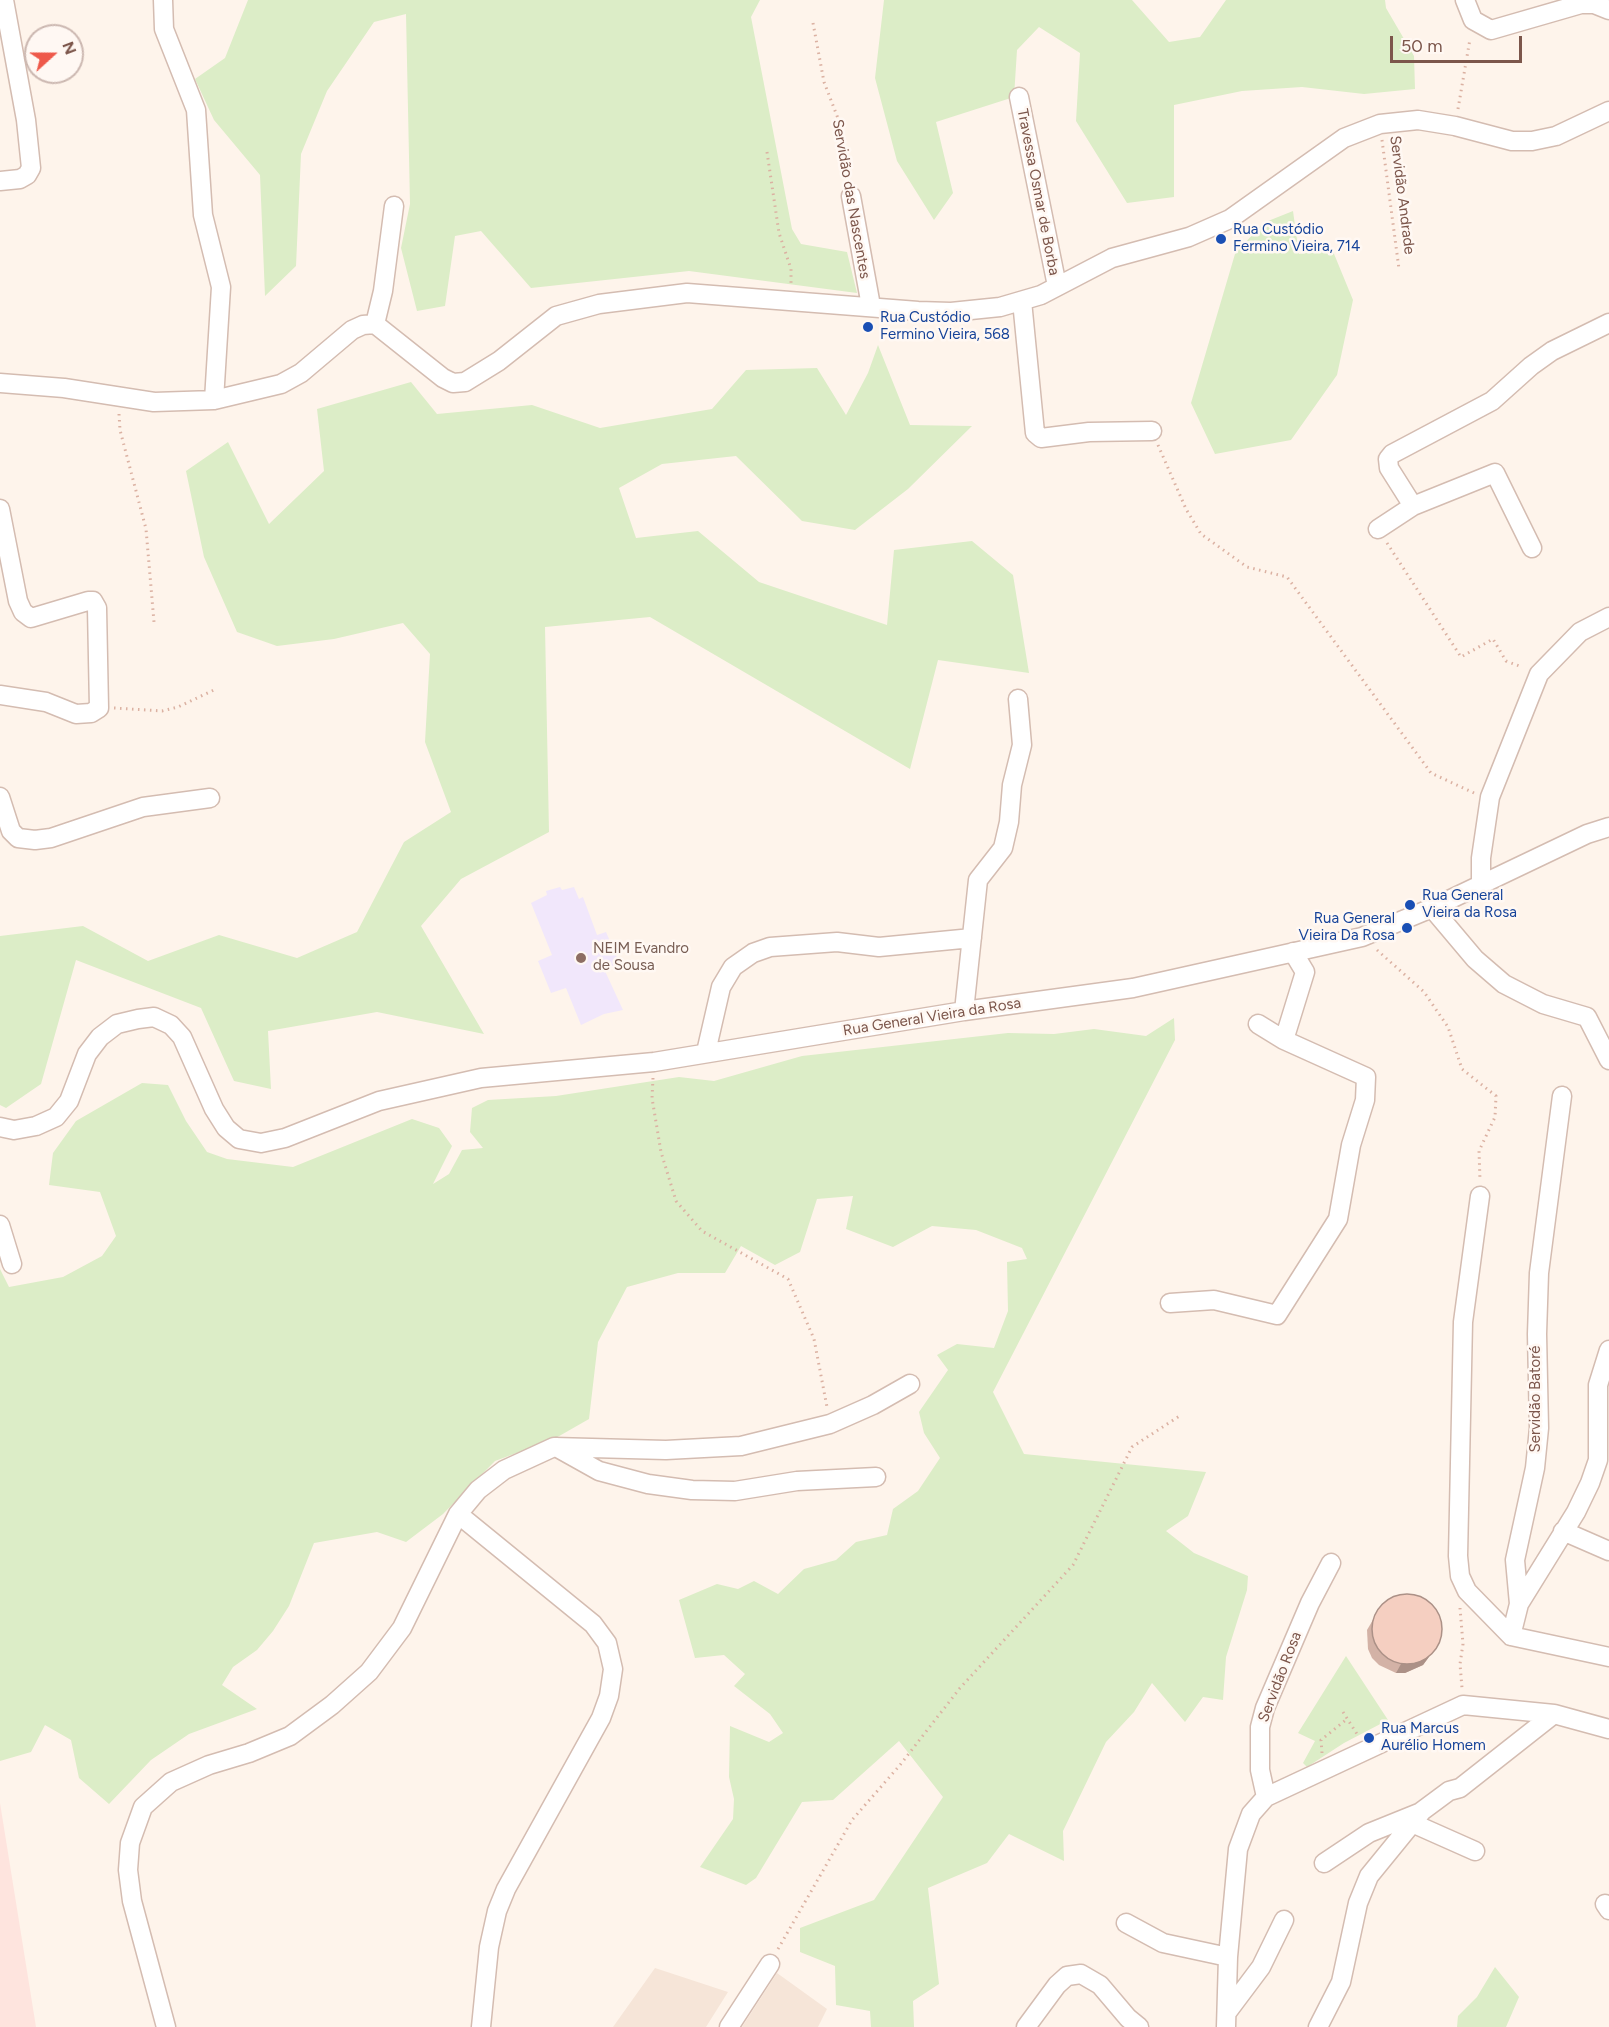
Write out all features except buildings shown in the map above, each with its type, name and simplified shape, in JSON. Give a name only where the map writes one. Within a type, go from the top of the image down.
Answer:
[{"type":"street","points":[[0,181],[20,178],[27,175],[31,168],[26,120],[4,0]]},
{"type":"street","points":[[163,0],[164,29],[196,110],[203,215],[221,287],[214,400]]},
{"type":"street","points":[[1465,0],[1473,20],[1491,30],[1581,4],[1594,4],[1609,10]]},
{"type":"street","name":"Travessa Osmar de Borba","points":[[1019,97],[1057,286]]},
{"type":"street","points":[[0,383],[64,388],[119,397],[172,402],[214,400],[281,384],[301,373],[352,330],[363,325],[375,324],[443,378],[453,383],[465,382],[499,361],[556,316],[599,304],[699,292],[792,302],[951,312],[1000,307],[1022,301],[1057,286],[1112,258],[1189,237],[1230,219],[1344,138],[1380,124],[1418,120],[1455,126],[1512,141],[1532,141],[1556,136],[1609,111]]},
{"type":"street","name":"Servidão das Nascentes","points":[[851,196],[871,306]]},
{"type":"street","points":[[375,324],[383,291],[394,206]]},
{"type":"street","points":[[1022,301],[1035,433],[1041,438],[1089,432],[1152,431]]},
{"type":"street","points":[[1413,506],[1389,468],[1388,459],[1392,454],[1491,401],[1552,351],[1609,323]]},
{"type":"street","points":[[1378,529],[1413,506],[1495,473],[1532,548]]},
{"type":"street","points":[[0,509],[18,602],[22,612],[31,618],[88,601],[93,601],[97,608],[99,708],[91,713],[76,714],[46,702],[0,695]]},
{"type":"street","points":[[1481,886],[1481,858],[1490,800],[1539,674],[1574,637],[1609,617]]},
{"type":"street","points":[[963,1011],[978,880],[1003,848],[1009,822],[1012,785],[1022,745],[1017,699]]},
{"type":"street","points":[[0,797],[11,831],[18,838],[35,840],[51,838],[143,807],[210,798]]},
{"type":"street","name":"Rua General Vieira da Rosa","points":[[0,1127],[14,1130],[36,1126],[56,1117],[69,1101],[87,1054],[100,1037],[117,1024],[154,1017],[171,1025],[182,1037],[214,1109],[226,1128],[239,1139],[261,1143],[285,1138],[379,1101],[470,1080],[654,1062],[963,1011],[1133,988],[1362,937],[1481,886],[1587,834],[1609,827]]},
{"type":"street","points":[[1432,908],[1475,959],[1504,984],[1543,1004],[1587,1017],[1609,1060]]},
{"type":"street","points":[[706,1052],[721,987],[734,967],[753,953],[770,947],[826,943],[879,947],[972,938]]},
{"type":"street","points":[[1284,1040],[1305,972],[1293,952]]},
{"type":"street","points":[[1170,1303],[1214,1300],[1277,1315],[1338,1219],[1352,1145],[1365,1100],[1366,1077],[1284,1040],[1258,1024]]},
{"type":"street","name":"Servidão Batoré","points":[[1511,1636],[1519,1604],[1515,1560],[1535,1468],[1539,1428],[1537,1334],[1539,1273],[1562,1096]]},
{"type":"street","points":[[1480,1196],[1463,1322],[1458,1556],[1460,1576],[1467,1591],[1511,1636],[1609,1657]]},
{"type":"street","points":[[0,1226],[12,1264]]},
{"type":"street","points":[[1519,1604],[1575,1512],[1598,1460],[1598,1385],[1609,1350]]},
{"type":"street","points":[[166,2027],[132,1901],[128,1869],[130,1844],[143,1806],[171,1782],[209,1765],[249,1753],[290,1736],[332,1705],[369,1672],[402,1628],[458,1514],[478,1490],[504,1470],[554,1447],[666,1450],[741,1446],[830,1424],[873,1405],[910,1384]]},
{"type":"street","points":[[554,1447],[599,1471],[648,1484],[692,1490],[735,1491],[797,1481],[876,1478]]},
{"type":"street","points":[[458,1514],[593,1624],[607,1643],[613,1669],[609,1696],[601,1718],[506,1889],[497,1911],[489,1947],[481,2027]]},
{"type":"street","points":[[1563,1531],[1609,1551]]},
{"type":"street","name":"Servidão Rosa","points":[[1266,1797],[1260,1770],[1260,1727],[1265,1708],[1310,1603],[1331,1563]]},
{"type":"street","points":[[1227,2019],[1228,1957],[1238,1849],[1251,1814],[1266,1797],[1463,1705],[1554,1714],[1609,1729]]},
{"type":"street","points":[[1318,2027],[1341,1982],[1362,1891],[1369,1876],[1417,1817],[1449,1791],[1460,1788],[1554,1714]]},
{"type":"street","points":[[1324,1863],[1369,1833],[1417,1817],[1475,1851]]},
{"type":"street","points":[[1227,2019],[1261,1967],[1284,1920]]},
{"type":"street","points":[[1126,1923],[1163,1943],[1228,1957]]},
{"type":"street","points":[[729,2027],[770,1964]]},
{"type":"street","points":[[1026,2027],[1057,1985],[1067,1976],[1081,1974],[1100,1985],[1128,2018],[1139,2027]]},
{"type":"path","points":[[1455,126],[1473,20]]},
{"type":"path","name":"Servidão das Nascentes","points":[[813,23],[824,82],[839,122],[851,196]]},
{"type":"path","name":"Servidão Andrade","points":[[1380,124],[1399,269]]},
{"type":"path","points":[[767,152],[779,233],[790,269],[792,302]]},
{"type":"path","points":[[119,397],[120,430],[146,529],[154,622]]},
{"type":"path","points":[[1152,431],[1186,509],[1201,534],[1246,567],[1287,577],[1431,773],[1490,800]]},
{"type":"path","points":[[1378,529],[1461,657],[1493,639],[1506,661],[1539,674]]},
{"type":"path","points":[[99,708],[162,711],[178,707],[216,689]]},
{"type":"path","points":[[1362,937],[1424,992],[1448,1027],[1462,1069],[1496,1096],[1495,1118],[1479,1151],[1480,1196]]},
{"type":"path","points":[[654,1062],[651,1098],[661,1152],[676,1201],[702,1231],[788,1279],[814,1339],[830,1424]]},
{"type":"path","points":[[770,1964],[852,1820],[900,1765],[960,1688],[1073,1565],[1132,1447],[1181,1415]]},
{"type":"path","points":[[1463,1705],[1460,1664],[1463,1644],[1460,1602],[1467,1591]]},
{"type":"path","points":[[1343,1712],[1358,1735]]},
{"type":"path","points":[[1323,1764],[1321,1740],[1347,1719]]},
{"type":"shaded area","name":"NEIM Evandro de Sousa","points":[[560,887],[562,890],[574,887],[579,899],[583,897],[597,935],[606,932],[620,964],[605,971],[623,1010],[604,1014],[581,1025],[566,988],[551,993],[538,961],[552,955],[531,903],[547,895],[546,891]]},
{"type":"shaded area","points":[[0,1803],[36,2027],[0,2027]]},
{"type":"shaded area","points":[[655,1968],[728,1992],[706,2027],[613,2027]]},
{"type":"shaded area","points":[[777,1973],[827,2009],[818,2027],[742,2027]]},
{"type":"green space","points":[[248,0],[760,0],[751,17],[792,229],[801,244],[847,252],[857,293],[689,271],[531,288],[481,231],[455,236],[445,306],[417,311],[401,248],[410,204],[406,14],[374,22],[327,91],[301,154],[296,266],[265,296],[260,175],[214,120],[195,79],[225,58]]},
{"type":"green space","points":[[884,0],[1132,0],[1169,42],[1200,37],[1226,0],[1385,0],[1386,8],[1414,56],[1415,89],[1364,94],[1302,87],[1242,91],[1174,105],[1174,197],[1127,203],[1076,121],[1080,53],[1039,27],[1017,50],[1014,97],[936,122],[953,193],[934,220],[897,161],[875,78]]},
{"type":"green space","points":[[1293,211],[1299,254],[1332,249],[1353,300],[1337,375],[1291,440],[1215,454],[1191,403],[1235,254],[1263,223]]},
{"type":"green space","points":[[878,345],[910,425],[972,426],[908,489],[855,530],[802,521],[736,456],[662,464],[619,488],[636,538],[698,531],[759,582],[887,625],[894,550],[972,541],[1013,575],[1029,673],[938,660],[910,769],[650,617],[545,627],[549,832],[461,879],[421,926],[484,1034],[377,1012],[268,1031],[271,1089],[234,1081],[201,1008],[76,960],[41,1084],[6,1108],[0,1105],[0,936],[83,926],[148,961],[219,935],[297,958],[357,932],[404,842],[451,812],[425,742],[430,654],[403,623],[334,639],[277,646],[237,632],[204,557],[186,471],[228,442],[269,524],[324,471],[317,409],[411,382],[437,414],[532,405],[600,428],[712,409],[746,370],[817,368],[846,415],[868,373]]},
{"type":"green space","points":[[1174,1018],[1175,1040],[993,1392],[1024,1454],[1206,1472],[1188,1516],[1166,1531],[1194,1553],[1248,1576],[1247,1590],[1226,1657],[1223,1700],[1203,1697],[1185,1722],[1152,1683],[1134,1712],[1106,1742],[1063,1831],[1064,1861],[1009,1834],[987,1863],[928,1888],[939,1984],[913,2001],[914,2027],[871,2027],[870,2011],[836,2005],[835,1966],[800,1952],[800,1928],[874,1900],[943,1797],[899,1741],[833,1800],[802,1802],[756,1878],[746,1885],[700,1867],[733,1819],[734,1799],[729,1777],[730,1726],[769,1742],[783,1733],[770,1714],[734,1686],[745,1674],[724,1655],[695,1658],[679,1600],[717,1584],[738,1589],[754,1581],[778,1594],[804,1569],[836,1560],[856,1542],[887,1535],[893,1509],[918,1491],[940,1458],[924,1433],[919,1412],[948,1370],[937,1355],[957,1344],[994,1348],[1008,1311],[1007,1262],[1027,1259],[1022,1248],[976,1230],[932,1226],[893,1247],[846,1229],[853,1196],[817,1199],[800,1252],[775,1265],[741,1246],[725,1273],[678,1273],[627,1287],[598,1342],[589,1419],[554,1439],[495,1461],[443,1514],[406,1542],[377,1532],[314,1543],[289,1606],[273,1631],[257,1650],[233,1667],[222,1685],[257,1709],[189,1734],[151,1760],[109,1804],[79,1778],[71,1740],[45,1725],[31,1752],[0,1761],[0,1269],[9,1287],[63,1277],[102,1256],[116,1236],[100,1192],[49,1185],[53,1153],[76,1121],[142,1083],[168,1085],[186,1121],[207,1152],[227,1159],[293,1167],[412,1119],[439,1128],[452,1146],[433,1184],[449,1174],[462,1150],[483,1148],[470,1132],[472,1108],[488,1100],[556,1096],[679,1077],[714,1081],[802,1056],[1008,1033],[1054,1034],[1094,1029],[1146,1036]]},
{"type":"green space","points":[[1346,1656],[1388,1720],[1344,1743],[1307,1767],[1303,1763],[1315,1741],[1298,1733]]},
{"type":"green space","points":[[1495,1967],[1519,1997],[1506,2027],[1457,2027],[1458,2016],[1477,1997]]},
{"type":"place","name":"Rua Custódio Fermino Vieira, 714","points":[[1221,239]]},
{"type":"place","name":"Rua Custódio Fermino Vieira, 568","points":[[868,327]]},
{"type":"place","name":"Rua General Vieira da Rosa","points":[[1410,905]]},
{"type":"place","name":"Rua General Vieira Da Rosa","points":[[1407,928]]},
{"type":"place","name":"NEIM Evandro de Sousa","points":[[581,958]]},
{"type":"place","name":"Rua Marcus Aurélio Homem","points":[[1369,1738]]}]
